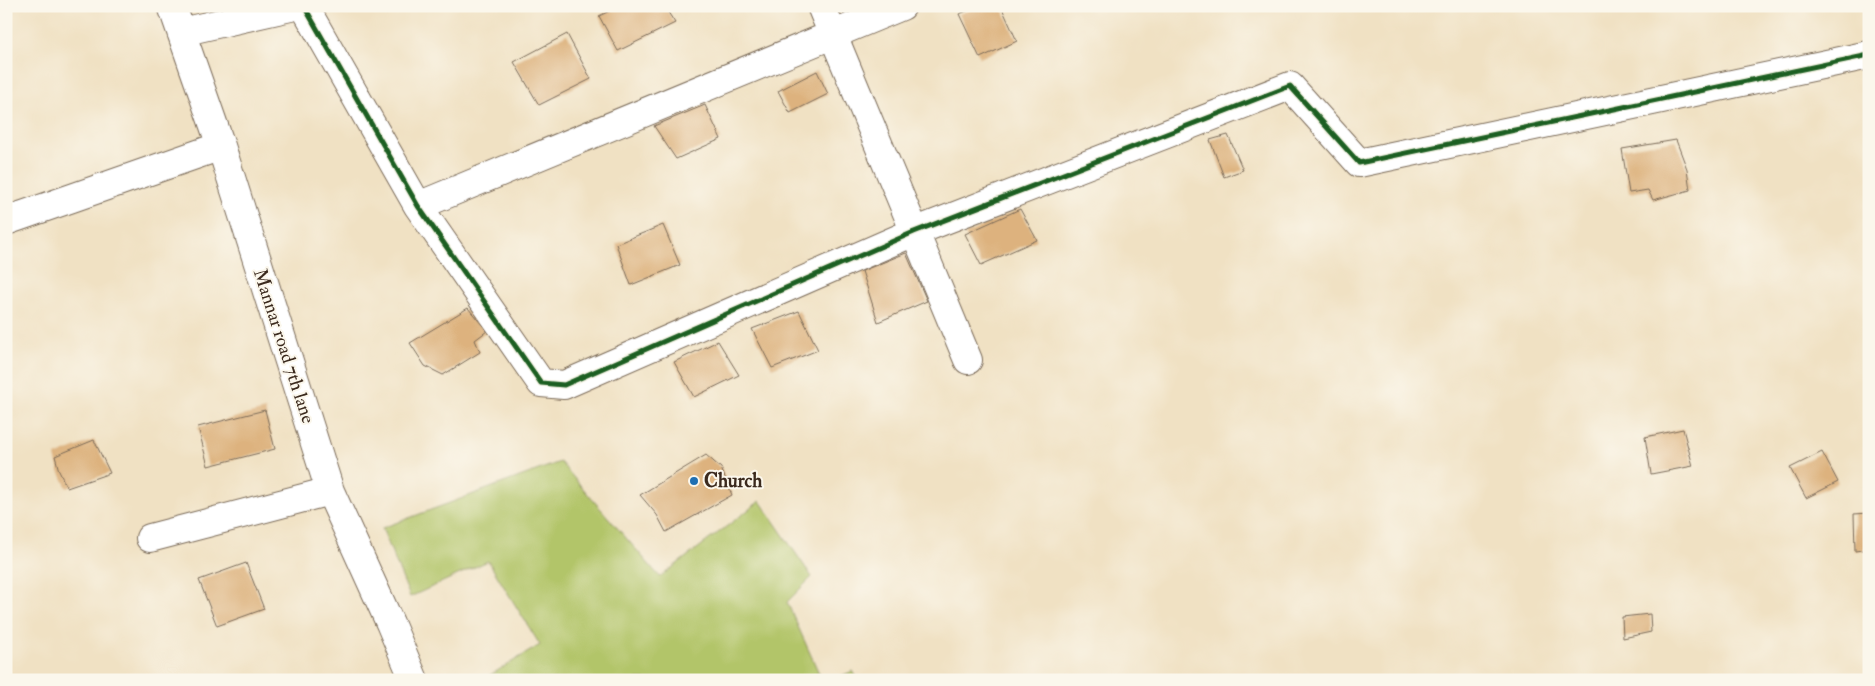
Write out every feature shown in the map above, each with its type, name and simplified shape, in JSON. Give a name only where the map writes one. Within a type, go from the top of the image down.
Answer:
[{"type":"street","name":"Mannar road 7th lane","points":[[172,6],[221,146],[330,491],[414,680]]},
{"type":"street","points":[[180,32],[295,6]]},
{"type":"street","points":[[304,6],[418,206],[542,383],[564,385],[914,232],[1290,86],[1359,163],[1869,55]]},
{"type":"street","points":[[821,6],[968,360]]},
{"type":"street","points":[[418,206],[902,6]]},
{"type":"street","points":[[6,221],[221,146]]},
{"type":"street","points":[[150,538],[330,491]]},
{"type":"green space","points":[[560,462],[660,577],[760,501],[812,577],[787,602],[822,680],[482,680],[540,645],[488,561],[410,597],[382,528]]},
{"type":"green space","points":[[853,671],[858,680],[832,680]]},
{"type":"building","points":[[620,6],[664,6],[675,23],[618,51],[599,16]]},
{"type":"building","points":[[980,6],[1001,6],[1017,41],[980,58],[959,14]]},
{"type":"building","points":[[567,34],[591,79],[539,105],[514,62]]},
{"type":"building","points":[[817,71],[828,94],[790,113],[778,91]]},
{"type":"building","points":[[705,105],[721,139],[676,159],[654,126]]},
{"type":"building","points":[[1228,135],[1243,170],[1224,177],[1210,140]]},
{"type":"building","points":[[1676,140],[1687,169],[1690,190],[1653,200],[1648,190],[1629,193],[1622,149]]},
{"type":"building","points":[[1020,209],[1037,240],[981,265],[965,234]]},
{"type":"building","points":[[663,225],[680,265],[631,285],[616,244]]},
{"type":"building","points":[[906,253],[927,301],[878,322],[862,271]]},
{"type":"building","points":[[468,308],[487,331],[475,340],[480,352],[443,375],[425,366],[410,343]]},
{"type":"building","points":[[799,311],[818,350],[772,368],[752,329]]},
{"type":"building","points":[[718,341],[739,375],[694,397],[674,362]]},
{"type":"building","points":[[265,410],[275,449],[208,466],[198,427]]},
{"type":"building","points":[[1683,429],[1693,466],[1651,474],[1645,437]]},
{"type":"building","points":[[94,440],[110,473],[67,488],[59,471],[55,456]]},
{"type":"building","points":[[1822,452],[1838,482],[1806,498],[1790,468]]},
{"type":"building","name":"Church","points":[[706,455],[721,468],[732,495],[666,532],[657,515],[640,495]]},
{"type":"building","points":[[1869,513],[1869,549],[1855,551],[1854,514]]},
{"type":"building","points":[[246,563],[264,609],[217,626],[199,580]]},
{"type":"building","points":[[1650,614],[1651,632],[1623,638],[1622,617]]},
{"type":"cycle path","points":[[304,6],[418,206],[541,383],[564,385],[914,232],[1290,86],[1359,163],[1869,55]]},
{"type":"place","name":"Church","points":[[694,481]]}]
